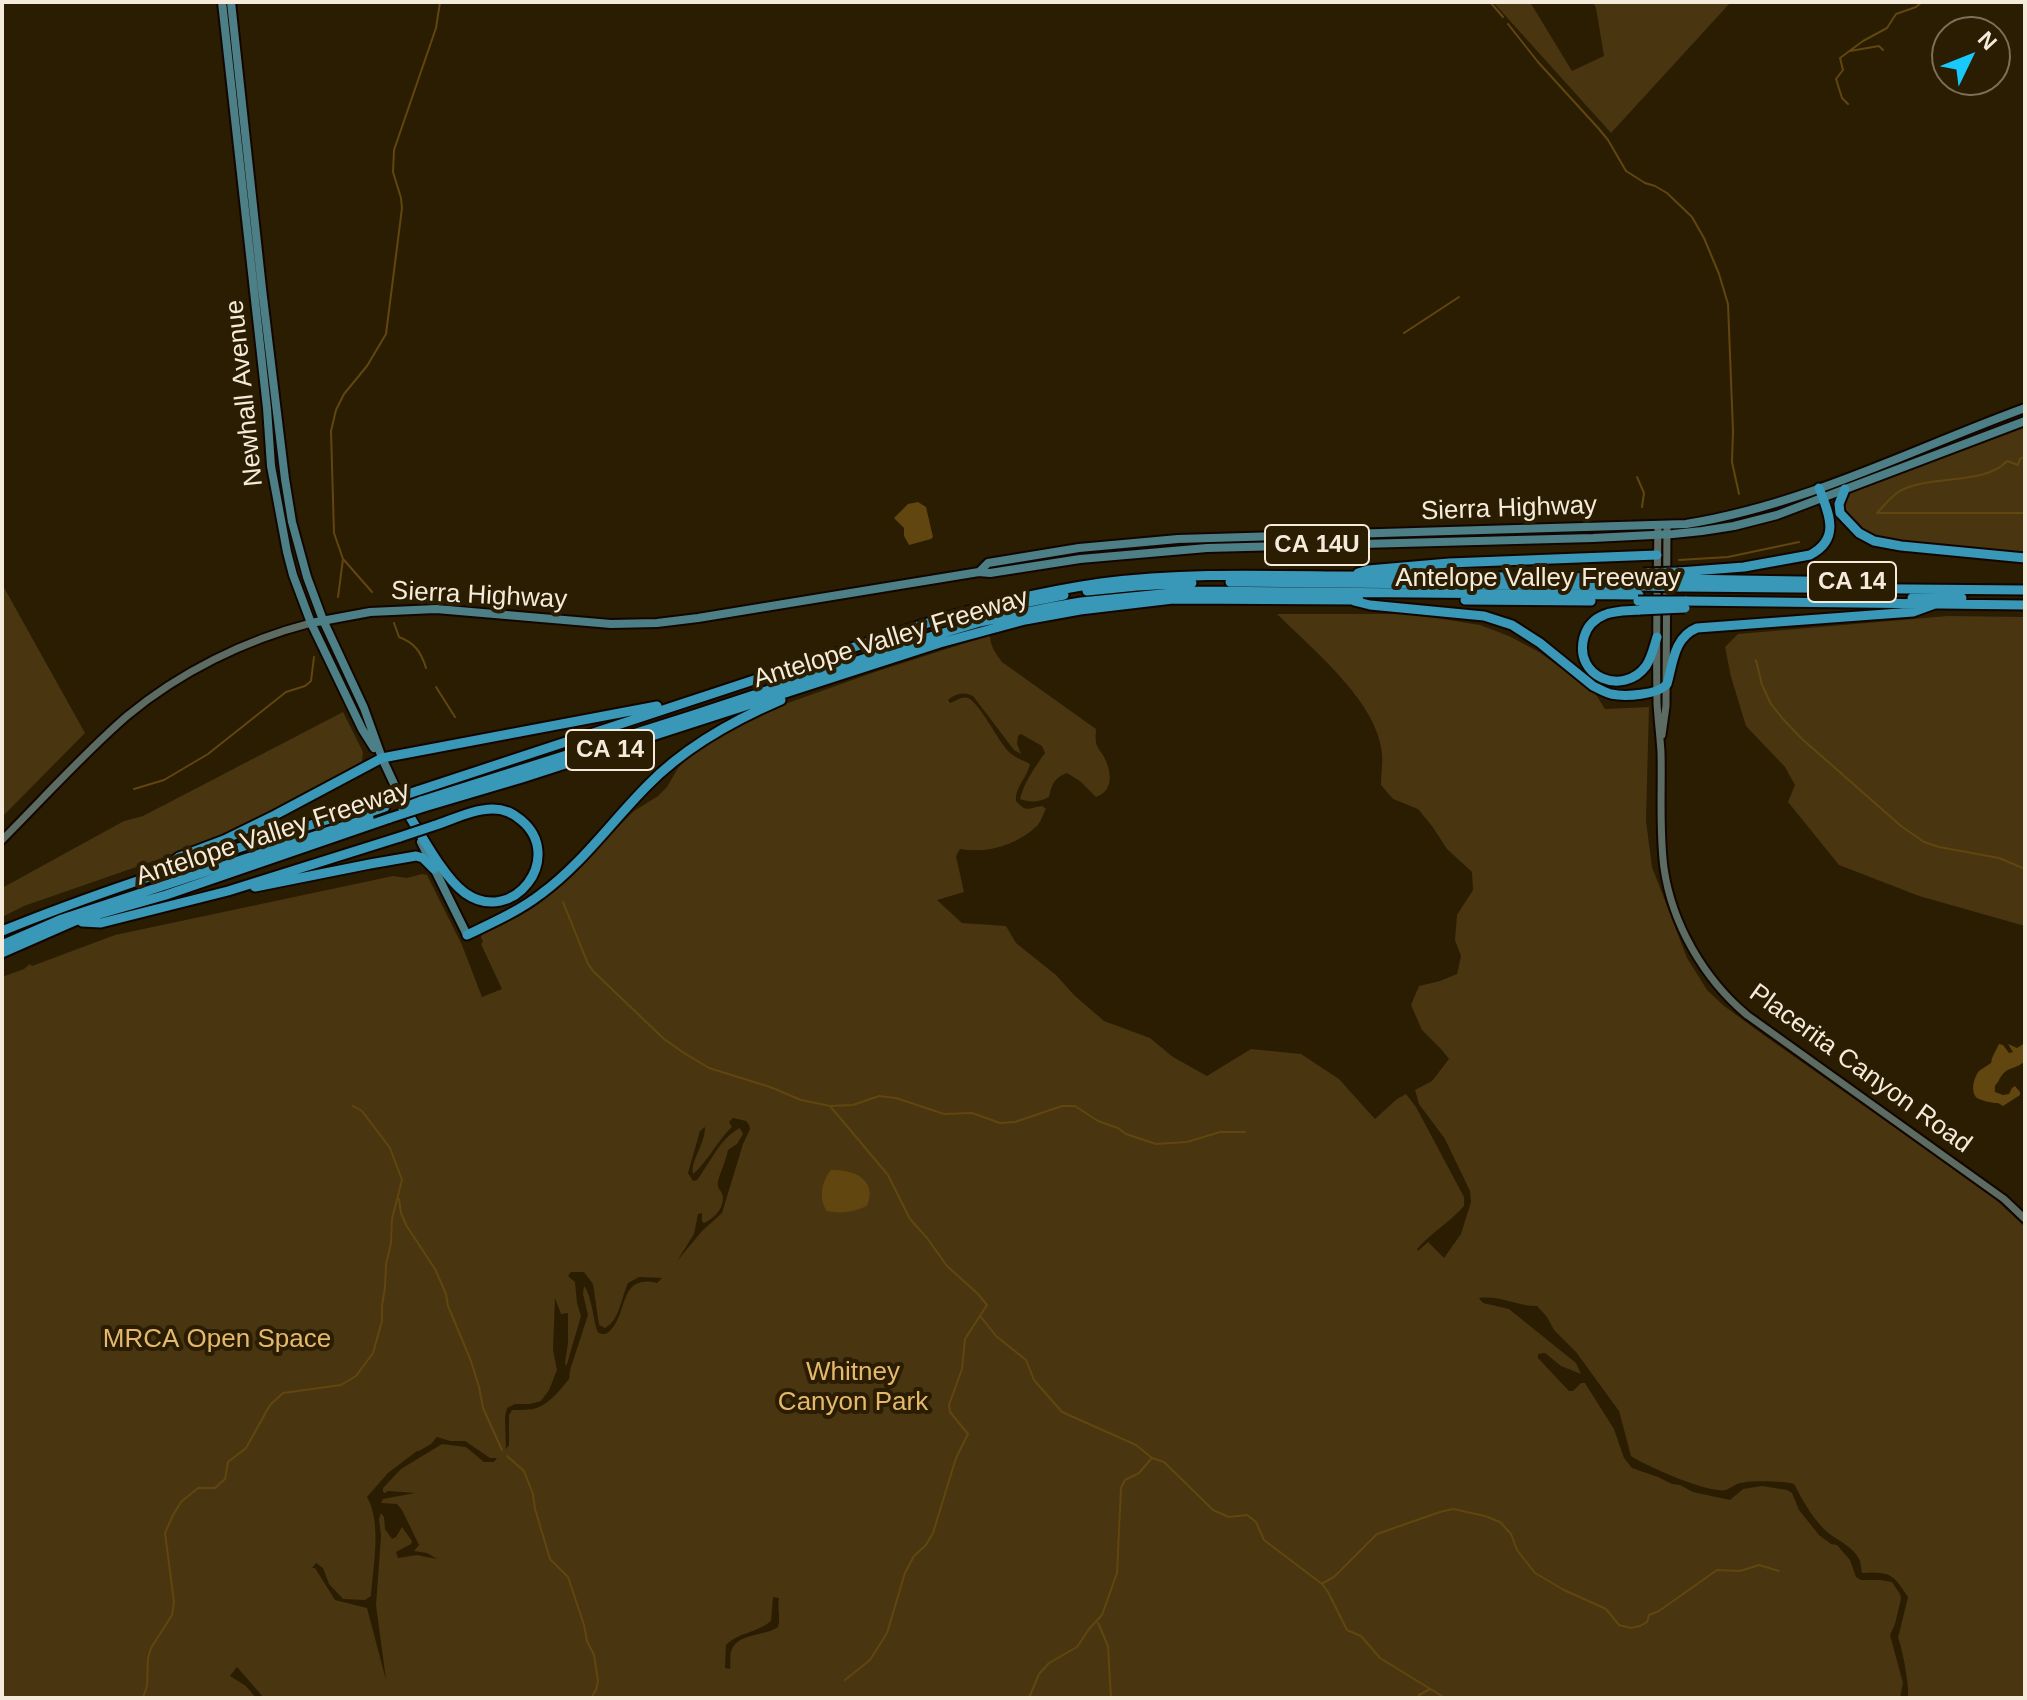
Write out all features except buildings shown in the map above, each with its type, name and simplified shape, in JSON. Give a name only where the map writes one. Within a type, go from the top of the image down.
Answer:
[{"type":"highway","points":[[1845,489],[1839,504],[1843,519],[1874,541],[2025,558]]},
{"type":"highway","points":[[1041,597],[1208,582],[1682,590],[1744,567],[1810,555],[1824,545],[1831,530],[1821,493]]},
{"type":"highway","points":[[1350,576],[1368,570],[1449,563],[1657,555]]},
{"type":"highway","name":"Antelope Valley Freeway","points":[[2,931],[159,874],[420,799],[537,773],[796,690],[1041,597],[1104,583],[1167,577],[1629,578],[1641,590]]},
{"type":"highway","name":"Antelope Valley Freeway","points":[[2,953],[75,921],[166,895],[387,810],[695,699],[978,619],[1173,599],[1346,599],[1641,590],[2025,587]]},
{"type":"highway","points":[[1641,590],[1592,622],[1583,642],[1583,658],[1599,677],[1625,681],[1646,666],[1657,637]]},
{"type":"highway","points":[[1028,615],[1081,602],[1192,591],[1682,590],[2025,599]]},
{"type":"highway","name":"Antelope Valley Freeway","points":[[1682,590],[1781,602],[2025,605]]},
{"type":"highway","points":[[1346,599],[1370,605],[1484,616],[1512,625],[1583,679],[1602,691],[1619,695],[1662,689],[1667,684],[1679,642],[1697,628],[1913,612],[1935,604]]},
{"type":"highway","points":[[420,799],[978,619]]},
{"type":"highway","points":[[467,935],[511,914],[549,888],[648,784],[682,755],[729,724],[784,699],[796,690]]},
{"type":"highway","points":[[159,874],[179,857],[224,840],[382,758],[695,699]]},
{"type":"highway","points":[[75,921],[101,923],[228,891],[400,837],[433,826],[484,810],[500,810],[516,816],[532,833],[538,849],[537,865],[530,881],[519,892],[497,901],[481,900],[466,893],[447,874],[404,807]]},
{"type":"highway","points":[[2,942],[387,810]]},
{"type":"highway","points":[[228,891],[416,856],[423,858],[434,869]]},
{"type":"main road","name":"Newhall Avenue","points":[[222,2],[254,298],[264,334],[267,363],[271,368],[292,522],[303,566],[382,758],[467,935]]},
{"type":"main road","name":"Newhall Avenue","points":[[231,2],[262,289],[271,466],[287,552],[311,623],[358,721],[382,758]]},
{"type":"main road","points":[[249,253],[255,258],[257,279],[262,289]]},
{"type":"main road","name":"Sierra Highway","points":[[1821,493],[2025,408]]},
{"type":"main road","points":[[2012,413],[2020,422]]},
{"type":"main road","name":"Sierra Highway","points":[[2,840],[101,740],[157,693],[222,655],[271,634],[323,620],[370,612],[436,609],[611,624],[657,623],[1080,559],[1207,548],[1662,530],[1845,489],[2020,422]]},
{"type":"main road","name":"Sierra Highway","points":[[979,572],[988,563],[1024,557],[1178,539],[1662,530]]},
{"type":"main road","name":"Placerita Canyon Road","points":[[1662,530],[1657,555],[1662,845],[1670,896],[1689,943],[1711,978],[1747,1015],[2004,1199],[2025,1219]]},
{"type":"main road","name":"Placerita Canyon Road","points":[[1661,749],[1667,684],[1662,530]]},
{"type":"green space","points":[[1493,2],[1530,2],[1572,71],[1604,56],[1593,2],[1731,2],[1611,133]]},
{"type":"green space","points":[[2025,424],[2025,555],[1881,539],[1864,533],[1843,512],[1844,497],[1848,492]]},
{"type":"green space","points":[[2,584],[85,733],[2,817]]},
{"type":"green space","points":[[1277,614],[1411,614],[1480,625],[1539,652],[1595,693],[1605,709],[1649,707],[1646,821],[1652,867],[1687,958],[1707,990],[1765,1036],[1992,1196],[2025,1227],[2025,1698],[1908,1698],[1898,1638],[1908,1597],[1894,1579],[1885,1574],[1862,1573],[1857,1555],[1822,1527],[1794,1484],[1749,1482],[1726,1490],[1706,1488],[1631,1456],[1619,1411],[1547,1317],[1537,1306],[1487,1297],[1479,1298],[1483,1303],[1509,1309],[1576,1363],[1581,1374],[1561,1366],[1545,1353],[1538,1354],[1538,1358],[1569,1391],[1585,1383],[1614,1429],[1624,1458],[1632,1468],[1693,1492],[1730,1500],[1743,1489],[1762,1486],[1787,1490],[1819,1535],[1837,1545],[1850,1560],[1856,1577],[1892,1582],[1901,1599],[1890,1635],[1903,1683],[1900,1698],[264,1698],[237,1667],[230,1676],[246,1686],[256,1698],[2,1698],[2,977],[30,964],[32,966],[115,935],[393,876],[407,878],[422,874],[427,875],[462,945],[482,997],[502,989],[481,944],[483,933],[552,893],[634,811],[658,796],[687,759],[771,709],[990,635],[992,646],[1002,662],[1096,729],[1097,744],[1107,765],[1110,781],[1106,791],[1096,797],[1067,773],[1054,782],[1049,797],[1035,801],[1020,799],[1027,781],[1045,753],[1042,746],[1021,734],[1017,744],[1021,754],[1014,750],[973,696],[963,693],[948,700],[950,703],[968,698],[1008,751],[1030,764],[1017,791],[1016,801],[1025,808],[1042,806],[1046,809],[1037,826],[1011,843],[991,849],[960,849],[956,856],[964,892],[937,900],[962,923],[1006,926],[1016,943],[1056,975],[1104,1021],[1150,1038],[1173,1057],[1207,1076],[1251,1049],[1301,1054],[1339,1079],[1375,1119],[1406,1094],[1464,1197],[1464,1206],[1417,1249],[1428,1242],[1444,1258],[1461,1234],[1471,1202],[1470,1191],[1445,1139],[1419,1104],[1415,1090],[1432,1081],[1449,1059],[1422,1030],[1411,1005],[1419,986],[1457,974],[1461,956],[1455,940],[1457,915],[1473,890],[1472,872],[1447,849],[1418,809],[1393,799],[1381,785],[1382,753],[1368,714],[1341,677]],"holes":[[[733,1118],[746,1121],[750,1129],[722,1213],[677,1261],[694,1234],[698,1214],[702,1213],[704,1223],[719,1210],[723,1198],[718,1186],[719,1177],[728,1150],[737,1144],[743,1134],[740,1128],[733,1132],[697,1180],[693,1181],[688,1173],[700,1131],[705,1127],[693,1174],[732,1127],[729,1122]],[[571,1272],[584,1272],[593,1284],[599,1325],[605,1328],[617,1314],[628,1283],[639,1277],[662,1278],[657,1283],[635,1284],[613,1327],[606,1334],[597,1331],[584,1286],[588,1315],[569,1379],[544,1405],[512,1410],[506,1449],[507,1408],[541,1401],[557,1370],[553,1350],[555,1298],[561,1314],[568,1313],[567,1364],[581,1316],[575,1282],[568,1276]],[[437,1437],[465,1441],[490,1458],[497,1458],[494,1462],[484,1462],[466,1447],[442,1444],[401,1469],[383,1488],[385,1493],[415,1493],[383,1499],[381,1503],[397,1504],[419,1545],[414,1551],[437,1559],[417,1555],[398,1558],[396,1552],[412,1541],[402,1527],[392,1539],[385,1529],[381,1513],[376,1605],[386,1680],[367,1608],[335,1600],[315,1568],[312,1568],[316,1563],[323,1568],[329,1584],[343,1599],[365,1600],[371,1596],[375,1532],[372,1508],[367,1497],[388,1473]],[[773,1597],[779,1598],[778,1627],[740,1640],[731,1651],[730,1669],[725,1668],[726,1645],[771,1621]]]},
{"type":"green space","points":[[1948,616],[2025,617],[2025,926],[1919,896],[1839,865],[1788,802],[1795,785],[1785,767],[1746,726],[1731,677],[1725,647],[1738,634]]},
{"type":"green space","points":[[343,712],[363,752],[362,762],[233,831],[24,906],[2,917],[2,888],[124,821],[143,816]]},
{"type":"shaded area","points":[[918,502],[926,507],[933,537],[909,545],[904,528],[894,518],[908,504]]},
{"type":"shaded area","points":[[2025,1043],[2025,1061],[2005,1072],[1995,1086],[1995,1092],[2003,1095],[2009,1094],[2015,1086],[2020,1095],[2003,1106],[1977,1098],[1973,1088],[1976,1077],[1991,1063],[1999,1044],[2009,1053],[2013,1052],[2008,1044],[2017,1048]]},
{"type":"shaded area","points":[[831,1170],[855,1174],[867,1183],[870,1197],[867,1206],[847,1212],[827,1211],[822,1190]]},
{"type":"waterway","points":[[338,597],[343,559],[334,533],[331,431],[344,394],[367,366],[386,334],[402,208],[393,172],[394,150],[436,28],[440,2]]},
{"type":"waterway","points":[[1490,2],[1503,17]]},
{"type":"waterway","points":[[1848,104],[1842,98],[1836,79],[1843,70],[1840,58],[1887,28],[1896,14],[1922,2]]},
{"type":"waterway","points":[[1508,24],[1608,140],[1626,171],[1667,193],[1692,217],[1704,238],[1728,304],[1732,462],[1739,494]]},
{"type":"waterway","points":[[1850,51],[1879,46],[1883,50]]},
{"type":"waterway","points":[[1404,333],[1459,297]]},
{"type":"waterway","points":[[1877,513],[1900,491],[1927,483],[1985,474],[2007,461],[2018,465],[2025,456]]},
{"type":"waterway","points":[[1637,477],[1644,493],[1642,507]]},
{"type":"waterway","points":[[1878,513],[2025,513]]},
{"type":"waterway","points":[[1679,560],[1728,557],[1799,542]]},
{"type":"waterway","points":[[344,560],[372,592]]},
{"type":"waterway","points":[[394,623],[399,637],[417,649],[426,668]]},
{"type":"waterway","points":[[134,789],[164,780],[208,754],[286,692],[305,686],[311,681],[314,657]]},
{"type":"waterway","points":[[1756,660],[1762,685],[1783,719],[1901,826],[1924,842],[1999,858],[2025,869]]},
{"type":"waterway","points":[[436,687],[455,717]]},
{"type":"waterway","points":[[563,902],[593,971],[664,1039],[709,1068],[801,1100],[830,1106],[888,1175],[910,1219],[947,1266],[987,1305],[965,1339],[962,1369],[949,1405],[950,1412],[968,1434],[956,1458],[933,1533],[905,1573],[887,1633],[870,1660],[845,1680]]},
{"type":"waterway","points":[[830,1106],[853,1105],[879,1096],[896,1098],[944,1114],[972,1113],[1000,1123],[1015,1122],[1062,1106],[1075,1106],[1098,1121],[1156,1144],[1187,1142],[1220,1132],[1245,1132]]},
{"type":"waterway","points":[[143,1698],[151,1648],[172,1615],[174,1602],[165,1533],[181,1502],[198,1488],[215,1488],[225,1479],[228,1462],[246,1448],[270,1405],[283,1393],[341,1385],[356,1376],[373,1353],[382,1321],[392,1219],[402,1180],[390,1148],[362,1111],[353,1106]]},
{"type":"waterway","points":[[399,1199],[406,1225],[435,1269],[446,1294],[471,1361],[483,1408],[502,1450]]},
{"type":"waterway","points":[[981,1317],[996,1336],[1026,1360],[1034,1380],[1062,1412],[1136,1445],[1152,1458],[1164,1462],[1213,1510],[1229,1517],[1247,1515],[1256,1522],[1264,1540],[1322,1584],[1347,1630],[1361,1636],[1380,1658],[1445,1698]]},
{"type":"waterway","points":[[507,1456],[524,1471],[550,1559],[568,1577],[594,1655],[598,1681],[591,1698]]},
{"type":"waterway","points":[[1029,1698],[1039,1674],[1049,1663],[1077,1647],[1102,1615],[1117,1573],[1121,1488],[1125,1480],[1139,1473],[1151,1459]]},
{"type":"waterway","points":[[1323,1583],[1334,1577],[1377,1534],[1453,1509],[1500,1522],[1535,1573],[1606,1609],[1619,1625],[1631,1628],[1647,1622],[1649,1615],[1717,1570],[1740,1571],[1759,1565],[1779,1571]]},
{"type":"waterway","points":[[1098,1623],[1108,1646],[1111,1698]]},
{"type":"waterway","points":[[1419,1698],[1430,1689]]},
{"type":"park label","name":"MRCA Open Space","points":[[217,1340]]},
{"type":"park label","name":"Whitney Canyon Park","points":[[853,1388]]}]
